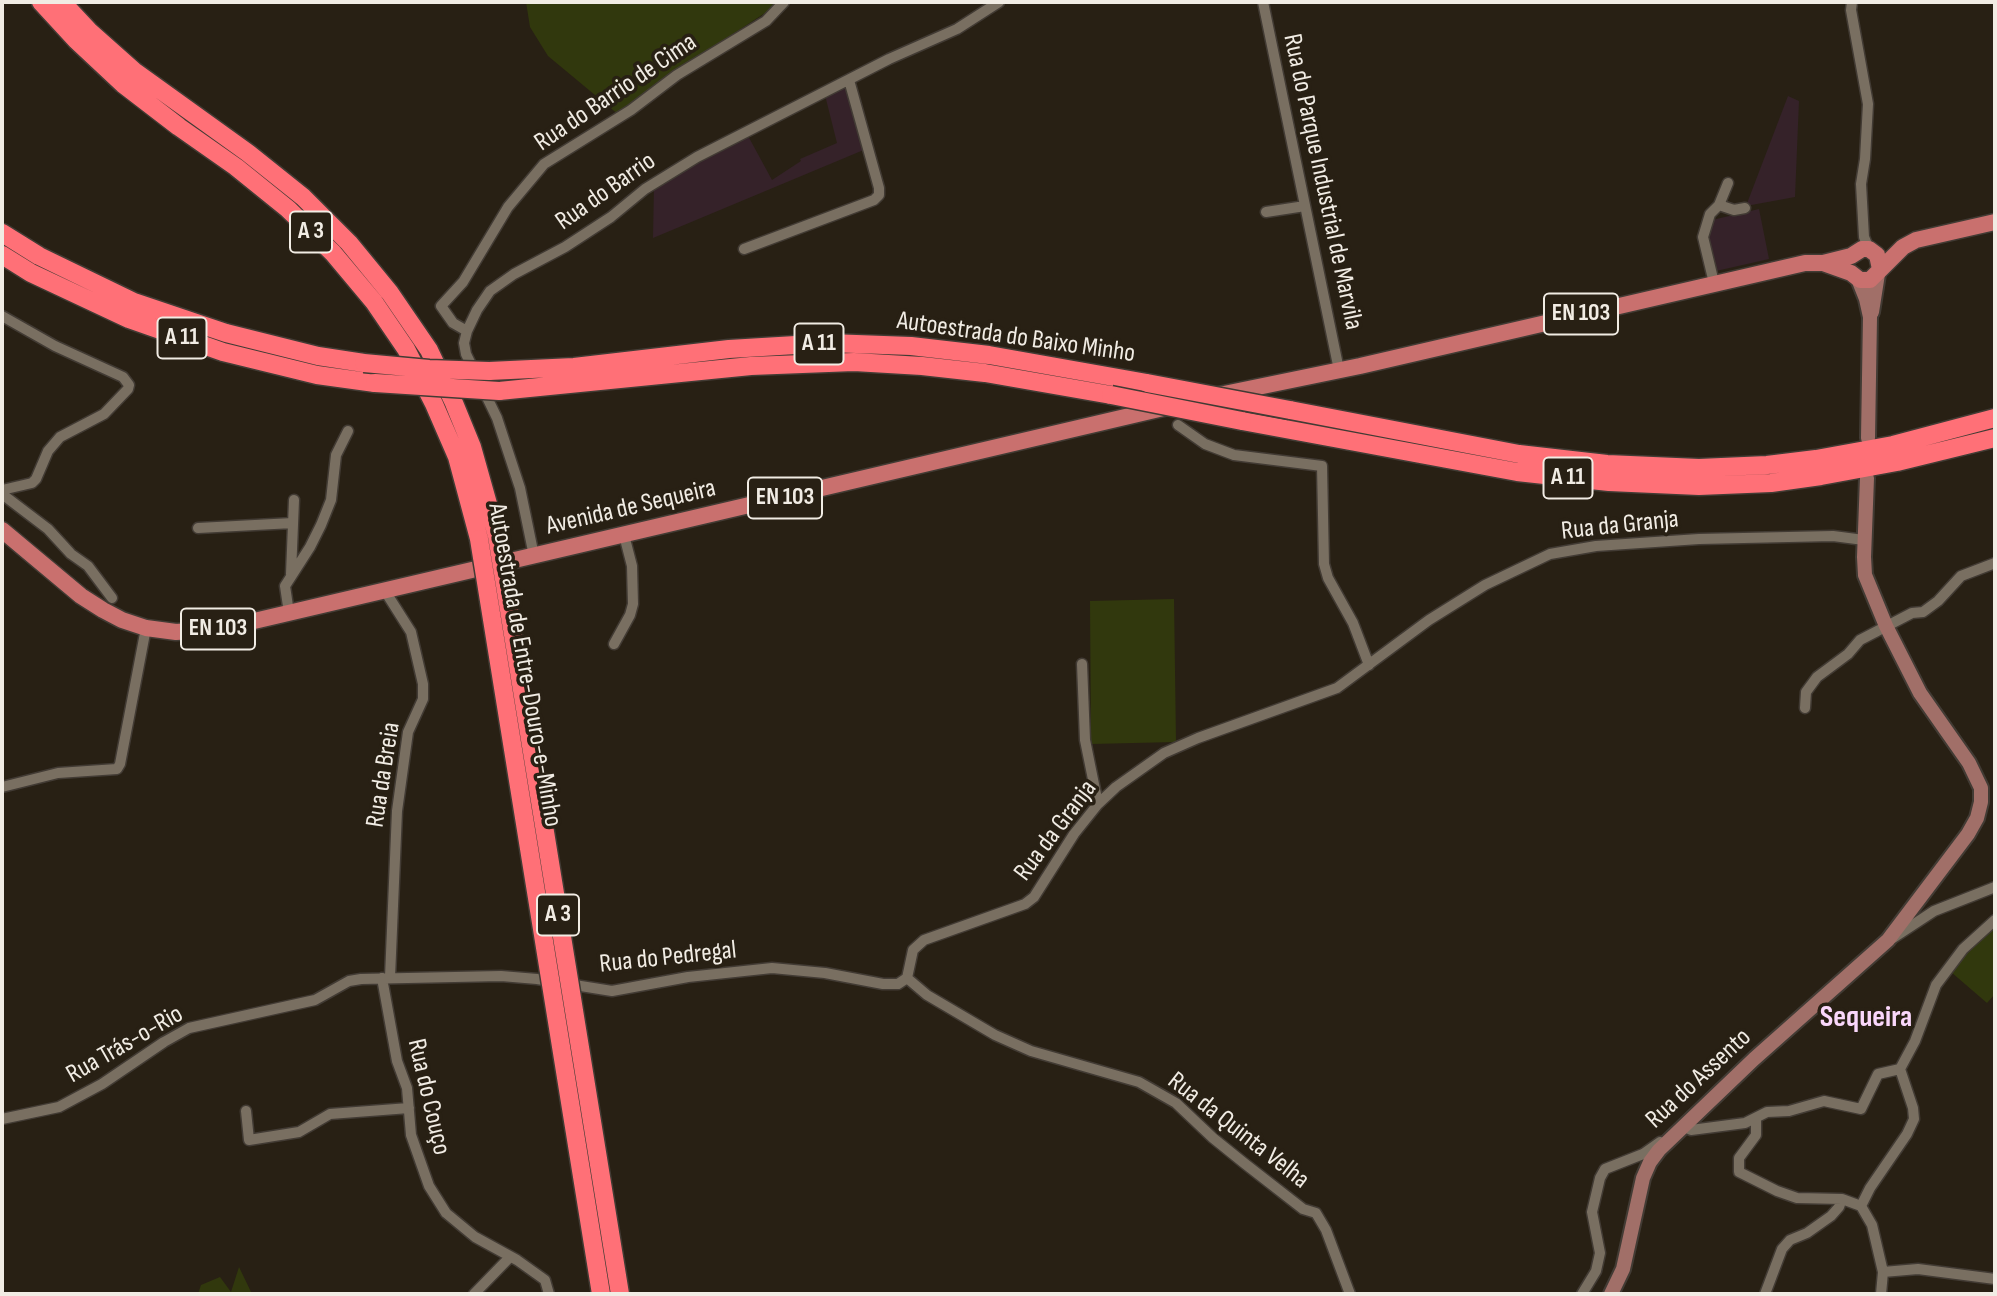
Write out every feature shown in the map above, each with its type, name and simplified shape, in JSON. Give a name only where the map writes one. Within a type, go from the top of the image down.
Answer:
[{"type":"highway","name":"Autoestrada de Entre-Douro-e-Minho","points":[[41,2],[76,40],[124,84],[288,209],[333,253],[374,302],[405,349],[434,404],[457,457],[479,539],[601,1294]]},
{"type":"highway","name":"Autoestrada de Entre-Douro-e-Minho","points":[[62,2],[89,31],[134,71],[248,153],[303,197],[365,263],[390,293],[429,350],[472,446],[497,536],[620,1294]]},
{"type":"highway","name":"Autoestrada do Baixo Minho","points":[[2,233],[39,256],[134,302],[226,333],[318,356],[429,369],[489,371],[574,367],[729,349],[829,343],[911,346],[989,355],[1147,383],[1519,454],[1607,464],[1699,468],[1767,465],[1816,459],[1893,445],[1995,418]]},
{"type":"highway","name":"Autoestrada do Baixo Minho","points":[[2,255],[31,273],[129,319],[211,348],[317,375],[375,383],[499,391],[751,366],[854,362],[922,366],[985,373],[1111,395],[1517,472],[1609,482],[1699,486],[1771,483],[1821,476],[1897,463],[1995,438]]},
{"type":"main road","name":"EN 103","points":[[1823,263],[1863,249],[1903,247],[1930,236],[1995,222]]},
{"type":"main road","name":"EN 103","points":[[1339,370],[1805,263],[1823,263],[1870,280],[1903,247]]},
{"type":"main road","points":[[1854,276],[1848,263],[1863,249],[1880,260],[1879,272]]},
{"type":"main road","name":"Avenida de Sequeira","points":[[2,530],[81,596],[103,610],[146,628],[192,632],[220,629],[1339,370]]},
{"type":"street","name":"Rua do Barrio de Cima","points":[[467,331],[453,323],[441,306],[463,282],[508,207],[544,164],[631,110],[677,75],[765,21],[784,2]]},
{"type":"street","name":"Rua do Barrio","points":[[467,331],[490,291],[514,274],[565,247],[645,189],[697,156],[957,29],[999,2]]},
{"type":"street","name":"Rua do Parque Industrial de Marvila","points":[[1263,2],[1339,370]]},
{"type":"street","points":[[1852,2],[1851,10],[1868,104],[1861,184],[1863,249]]},
{"type":"street","points":[[744,249],[874,200],[879,195],[849,80]]},
{"type":"street","points":[[1714,284],[1703,237],[1710,214],[1719,205],[1728,183]]},
{"type":"street","points":[[1719,205],[1734,210],[1745,208]]},
{"type":"street","points":[[1266,212],[1306,206]]},
{"type":"street","points":[[1868,438],[1870,317],[1879,272]]},
{"type":"street","points":[[1854,276],[1866,299],[1870,317]]},
{"type":"street","points":[[2,316],[55,346],[123,377],[127,380],[128,390],[104,414],[60,436],[48,451],[32,483],[2,492]]},
{"type":"street","points":[[467,331],[464,343],[466,354],[505,441],[520,488],[534,556]]},
{"type":"street","points":[[1178,425],[1205,444],[1234,455],[1322,466],[1324,564],[1328,578],[1353,623],[1369,665]]},
{"type":"street","points":[[289,613],[285,586],[310,547],[331,500],[336,455],[348,430]]},
{"type":"street","name":"Rua do Assento","points":[[1611,1294],[1623,1269],[1643,1178],[1650,1162],[1754,1059],[1888,940],[1968,834],[1979,810],[1981,788],[1969,763],[1920,693],[1886,626],[1865,575],[1867,478]]},
{"type":"street","points":[[2,492],[88,566],[113,598]]},
{"type":"street","points":[[291,574],[294,499]]},
{"type":"street","points":[[198,528],[293,523]]},
{"type":"street","points":[[614,644],[633,604],[632,566],[624,535]]},
{"type":"street","name":"Rua da Granja","points":[[908,978],[913,950],[923,940],[1025,904],[1034,897],[1074,834],[1098,804],[1116,787],[1164,753],[1336,688],[1429,620],[1485,585],[1550,554],[1596,546],[1699,539],[1833,536],[1864,540]]},
{"type":"street","points":[[1805,708],[1806,692],[1817,677],[1848,654],[1860,640],[1912,613],[1923,612],[1938,601],[1961,576],[1995,563]]},
{"type":"street","name":"Rua da Breia","points":[[385,591],[411,632],[423,684],[423,699],[408,732],[397,811],[386,977]]},
{"type":"street","points":[[2,787],[58,773],[117,769],[146,628]]},
{"type":"street","points":[[1082,664],[1085,740],[1098,804]]},
{"type":"street","points":[[1888,940],[1934,911],[1995,887]]},
{"type":"street","points":[[1917,903],[1926,911],[1934,911]]},
{"type":"street","points":[[1861,1206],[1914,1119],[1900,1069],[1936,985],[1964,949],[1995,920]]},
{"type":"street","name":"Rua do Pedregal","points":[[386,977],[501,976],[612,991],[688,977],[772,968],[802,970],[883,984],[898,984],[908,978]]},
{"type":"street","name":"Rua do Couço","points":[[386,977],[397,1061],[407,1088],[411,1135],[429,1186],[446,1213],[475,1237],[545,1280],[549,1294]]},
{"type":"street","name":"Rua Trás-o-Rio","points":[[2,1119],[59,1107],[102,1084],[189,1028],[315,1000],[349,981],[386,977]]},
{"type":"street","name":"Rua da Quinta Velha","points":[[908,978],[927,995],[995,1035],[1031,1051],[1139,1082],[1176,1103],[1244,1163],[1303,1209],[1316,1213],[1326,1230],[1350,1294]]},
{"type":"street","points":[[1582,1294],[1596,1271],[1600,1253],[1592,1212],[1600,1178],[1605,1169],[1643,1154],[1672,1132],[1682,1128],[1691,1130],[1745,1123],[1767,1112],[1789,1111],[1824,1101],[1861,1109],[1878,1074],[1900,1069]]},
{"type":"street","points":[[246,1111],[249,1140],[299,1132],[330,1114],[409,1108]]},
{"type":"street","points":[[1756,1118],[1756,1135],[1739,1158],[1740,1172],[1797,1198],[1842,1199],[1861,1206],[1872,1225],[1883,1272],[1881,1294]]},
{"type":"street","points":[[1765,1294],[1782,1249],[1790,1240],[1807,1233],[1831,1216],[1842,1199]]},
{"type":"street","points":[[474,1294],[510,1257]]},
{"type":"street","points":[[1883,1272],[1918,1269],[1995,1279]]},
{"type":"shaded area","points":[[849,85],[866,149],[653,238],[654,185],[747,134],[772,180],[801,161],[800,159],[837,143],[825,95]]},
{"type":"shaded area","points":[[1788,96],[1799,101],[1795,197],[1746,206]]},
{"type":"shaded area","points":[[1759,209],[1769,259],[1716,271],[1708,235],[1712,220]]},
{"type":"green space","points":[[526,2],[777,2],[765,13],[670,75],[619,115],[548,56],[530,27]]},
{"type":"green space","points":[[1174,599],[1176,742],[1091,744],[1090,601]]},
{"type":"green space","points":[[1995,922],[1995,994],[1987,1003],[1951,972]]},
{"type":"green space","points":[[239,1267],[252,1294],[198,1294],[201,1285],[220,1277],[231,1292]]},
{"type":"district","name":"Sequeira","points":[[1866,1018]]}]
